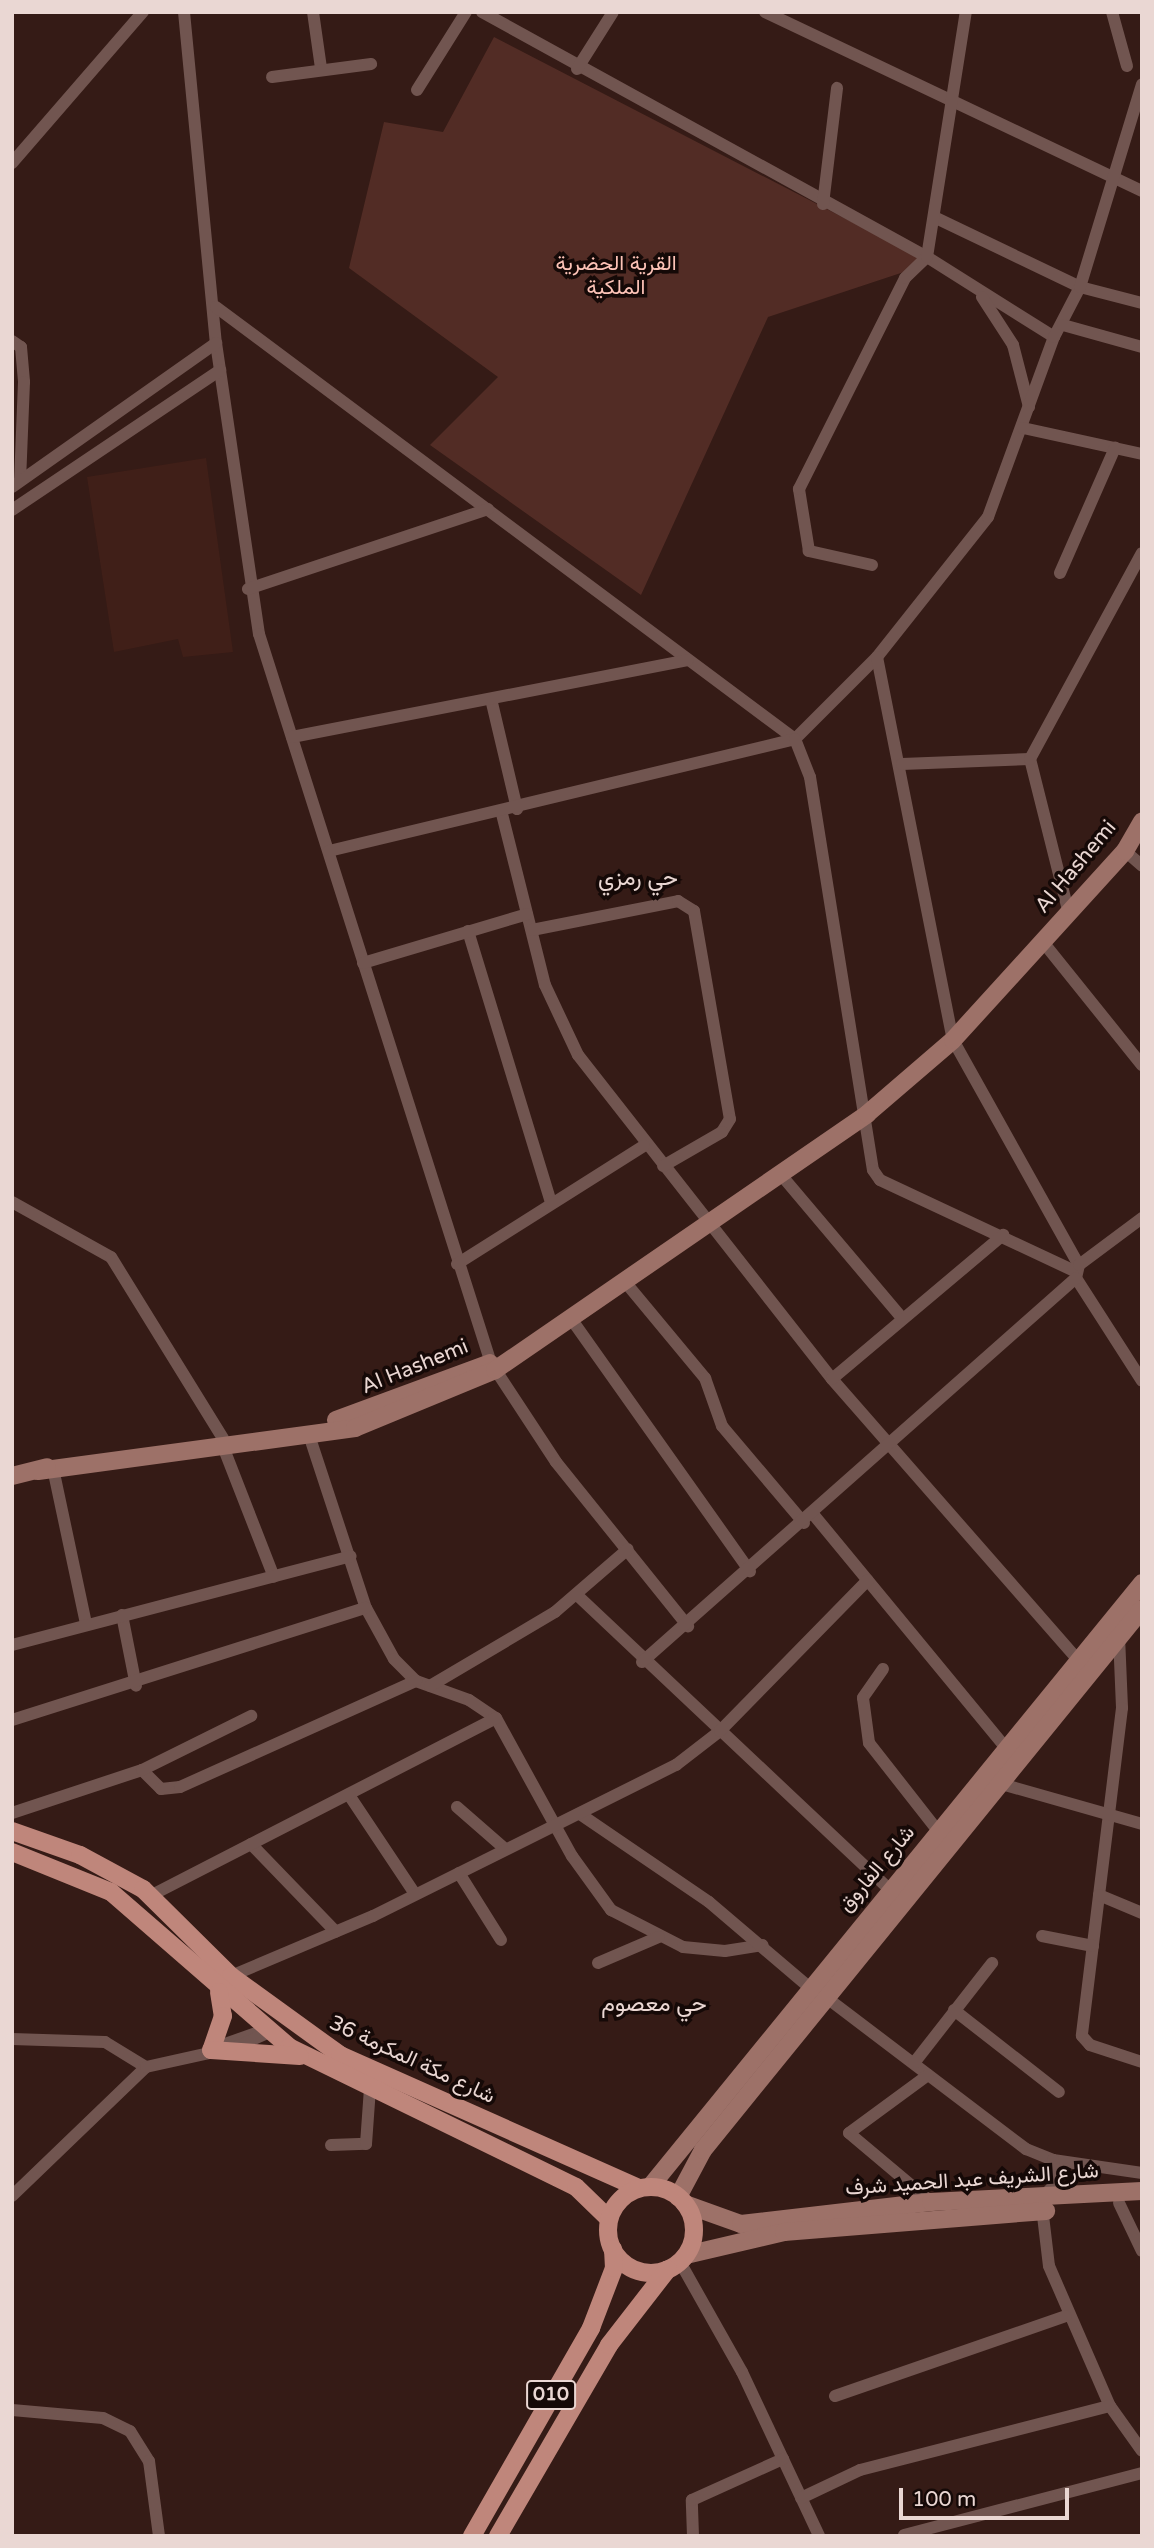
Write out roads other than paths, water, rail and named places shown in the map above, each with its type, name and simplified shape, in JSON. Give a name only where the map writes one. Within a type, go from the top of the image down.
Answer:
[{"type":"main road","name":"شارع مكة المكرمة 36","points":[[12,1831],[80,1855],[150,1896],[232,1976],[340,2055],[644,2188]]},
{"type":"main road","name":"شارع مكة المكرمة 36","points":[[12,1852],[111,1892],[219,1992],[269,2032],[307,2057],[576,2187],[609,2219]]},
{"type":"main road","points":[[219,1992],[223,2016],[211,2050],[307,2057]]},
{"type":"main road","points":[[267,2003],[269,2032],[287,2034],[321,2055],[340,2055]]},
{"type":"main road","points":[[644,2188],[682,2200],[694,2229],[678,2262],[637,2270],[613,2249],[609,2219],[620,2200],[644,2188]]},
{"type":"main road","name":"010","points":[[472,2536],[596,2317],[614,2267],[613,2249]]},
{"type":"main road","name":"010","points":[[499,2536],[609,2345],[678,2262]]},
{"type":"street","points":[[12,163],[143,12]]},
{"type":"street","points":[[184,12],[216,307],[216,343],[248,590],[292,737],[457,1264],[495,1365],[556,1462],[688,1626]]},
{"type":"street","points":[[313,12],[321,68]]},
{"type":"street","points":[[417,90],[466,12]]},
{"type":"street","points":[[482,12],[577,69],[823,204],[927,257],[980,294],[1054,337]]},
{"type":"street","points":[[577,69],[613,12]]},
{"type":"street","points":[[765,12],[1142,191]]},
{"type":"street","points":[[872,565],[809,551],[799,489],[905,278],[927,257],[966,12]]},
{"type":"street","points":[[1112,12],[1127,66]]},
{"type":"street","points":[[272,78],[321,68],[371,64]]},
{"type":"street","points":[[329,851],[502,814],[794,739],[877,657],[982,527],[1023,428],[1054,337],[1080,287],[1115,180],[1142,84]]},
{"type":"street","points":[[823,204],[837,88]]},
{"type":"street","points":[[934,217],[1080,287],[1142,303]]},
{"type":"street","points":[[980,294],[1013,345],[1029,407]]},
{"type":"street","points":[[216,307],[794,739],[810,778],[867,1114],[868,1151],[880,1180],[1003,1235],[1077,1272]]},
{"type":"street","points":[[1062,325],[1142,347]]},
{"type":"street","points":[[12,341],[21,347],[24,382],[16,484]]},
{"type":"street","points":[[16,484],[216,343]]},
{"type":"street","points":[[12,510],[220,370]]},
{"type":"street","points":[[1023,428],[1142,454]]},
{"type":"street","points":[[1060,573],[1115,448]]},
{"type":"street","points":[[248,590],[488,509]]},
{"type":"street","points":[[1068,910],[1030,759],[1142,553]]},
{"type":"street","points":[[877,657],[902,764],[953,1040],[1077,1272],[1142,1381]]},
{"type":"street","points":[[292,737],[492,703],[688,660]]},
{"type":"street","points":[[492,703],[517,809]]},
{"type":"street","points":[[902,764],[1030,759]]},
{"type":"street","points":[[502,814],[527,914],[567,1038],[644,1146],[712,1225],[832,1379],[1080,1662]]},
{"type":"street","name":"Al Hashemi","points":[[223,1443],[310,1438],[392,1410],[495,1365],[572,1320],[712,1225],[867,1114],[953,1040],[1068,910],[1125,851],[1142,821]]},
{"type":"street","points":[[1125,851],[1142,866]]},
{"type":"street","points":[[532,930],[669,902],[694,911],[730,1119],[722,1132],[663,1166]]},
{"type":"street","points":[[363,963],[527,914]]},
{"type":"street","points":[[468,931],[551,1200]]},
{"type":"street","points":[[1042,942],[1142,1065]]},
{"type":"street","points":[[457,1264],[551,1200],[644,1146]]},
{"type":"street","points":[[782,1176],[902,1318]]},
{"type":"street","points":[[12,1202],[111,1257],[223,1443],[274,1577]]},
{"type":"street","points":[[642,1662],[688,1626],[809,1519],[1077,1272],[1142,1218]]},
{"type":"street","points":[[832,1379],[1003,1235]]},
{"type":"street","points":[[626,1283],[705,1378],[722,1426],[868,1580],[1006,1748]]},
{"type":"street","points":[[572,1320],[750,1571]]},
{"type":"street","name":"Al Hashemi","points":[[12,1476],[223,1443],[392,1410]]},
{"type":"street","points":[[310,1438],[366,1608],[394,1658],[416,1681],[496,1718],[554,1823],[611,1910],[659,1937],[703,1950],[763,1945]]},
{"type":"street","points":[[46,1472],[86,1623]]},
{"type":"street","points":[[430,1686],[577,1595],[628,1549]]},
{"type":"street","points":[[12,1646],[86,1623],[351,1556]]},
{"type":"street","points":[[232,1976],[336,1932],[676,1765],[720,1731],[868,1580]]},
{"type":"street","name":"شارع الفاروق","points":[[644,2188],[1142,1584]]},
{"type":"street","points":[[577,1595],[642,1662],[889,1889]]},
{"type":"street","points":[[12,1720],[136,1686],[366,1608]]},
{"type":"street","name":"شارع الفاروق","points":[[682,2200],[703,2150],[998,1783],[1142,1609]]},
{"type":"street","points":[[122,1615],[136,1686]]},
{"type":"street","points":[[1119,1636],[1123,1688],[1082,2036],[1090,2045],[1142,2062]]},
{"type":"street","points":[[883,1669],[863,1698],[869,1743],[938,1831]]},
{"type":"street","points":[[142,1770],[160,1789],[180,1787],[416,1681]]},
{"type":"street","points":[[12,1813],[142,1770],[251,1716]]},
{"type":"street","points":[[150,1896],[496,1718]]},
{"type":"street","points":[[998,1783],[1110,1812],[1142,1824]]},
{"type":"street","points":[[349,1795],[415,1894]]},
{"type":"street","points":[[457,1807],[504,1848]]},
{"type":"street","points":[[580,1814],[763,1945],[806,1991],[914,2063],[1026,2149],[1053,2161],[1142,2173]]},
{"type":"street","points":[[251,1844],[336,1932]]},
{"type":"street","points":[[459,1873],[501,1940]]},
{"type":"street","points":[[1099,1895],[1142,1913]]},
{"type":"street","points":[[1042,1936],[1093,1946]]},
{"type":"street","points":[[598,1964],[659,1937]]},
{"type":"street","points":[[914,2063],[992,1963]]},
{"type":"street","points":[[954,2010],[1059,2092]]},
{"type":"street","points":[[15,2191],[146,2067],[269,2032]]},
{"type":"street","points":[[12,2039],[106,2042],[146,2067]]},
{"type":"street","points":[[928,2075],[849,2133],[931,2202]]},
{"type":"street","points":[[331,2145],[366,2144],[370,2088]]},
{"type":"street","points":[[1053,2161],[1055,2185],[1041,2205],[1066,2316],[1110,2406],[1142,2451]]},
{"type":"street","name":"شارع الشريف عبد الحميد شرف","points":[[678,2262],[796,2231],[1041,2205],[1142,2191]]},
{"type":"street","name":"شارع الشريف عبد الحميد شرف","points":[[682,2200],[741,2224],[931,2202],[1041,2205],[1142,2201]]},
{"type":"street","points":[[1119,2203],[1142,2251]]},
{"type":"street","points":[[678,2262],[783,2459],[819,2536]]},
{"type":"street","points":[[835,2396],[1066,2316]]},
{"type":"street","points":[[801,2498],[860,2470],[1110,2406]]},
{"type":"street","points":[[12,2410],[103,2417],[130,2431],[149,2461],[159,2536]]},
{"type":"street","points":[[693,2536],[692,2500],[783,2459]]},
{"type":"street","points":[[904,2535],[1142,2473]]},
{"type":"district","name":"حي رمزي","points":[[638,878]]},
{"type":"district","name":"حي معصوم","points":[[654,2004]]},
{"type":"park label","name":"القرية الحضرية الملكية","points":[[616,276]]}]
